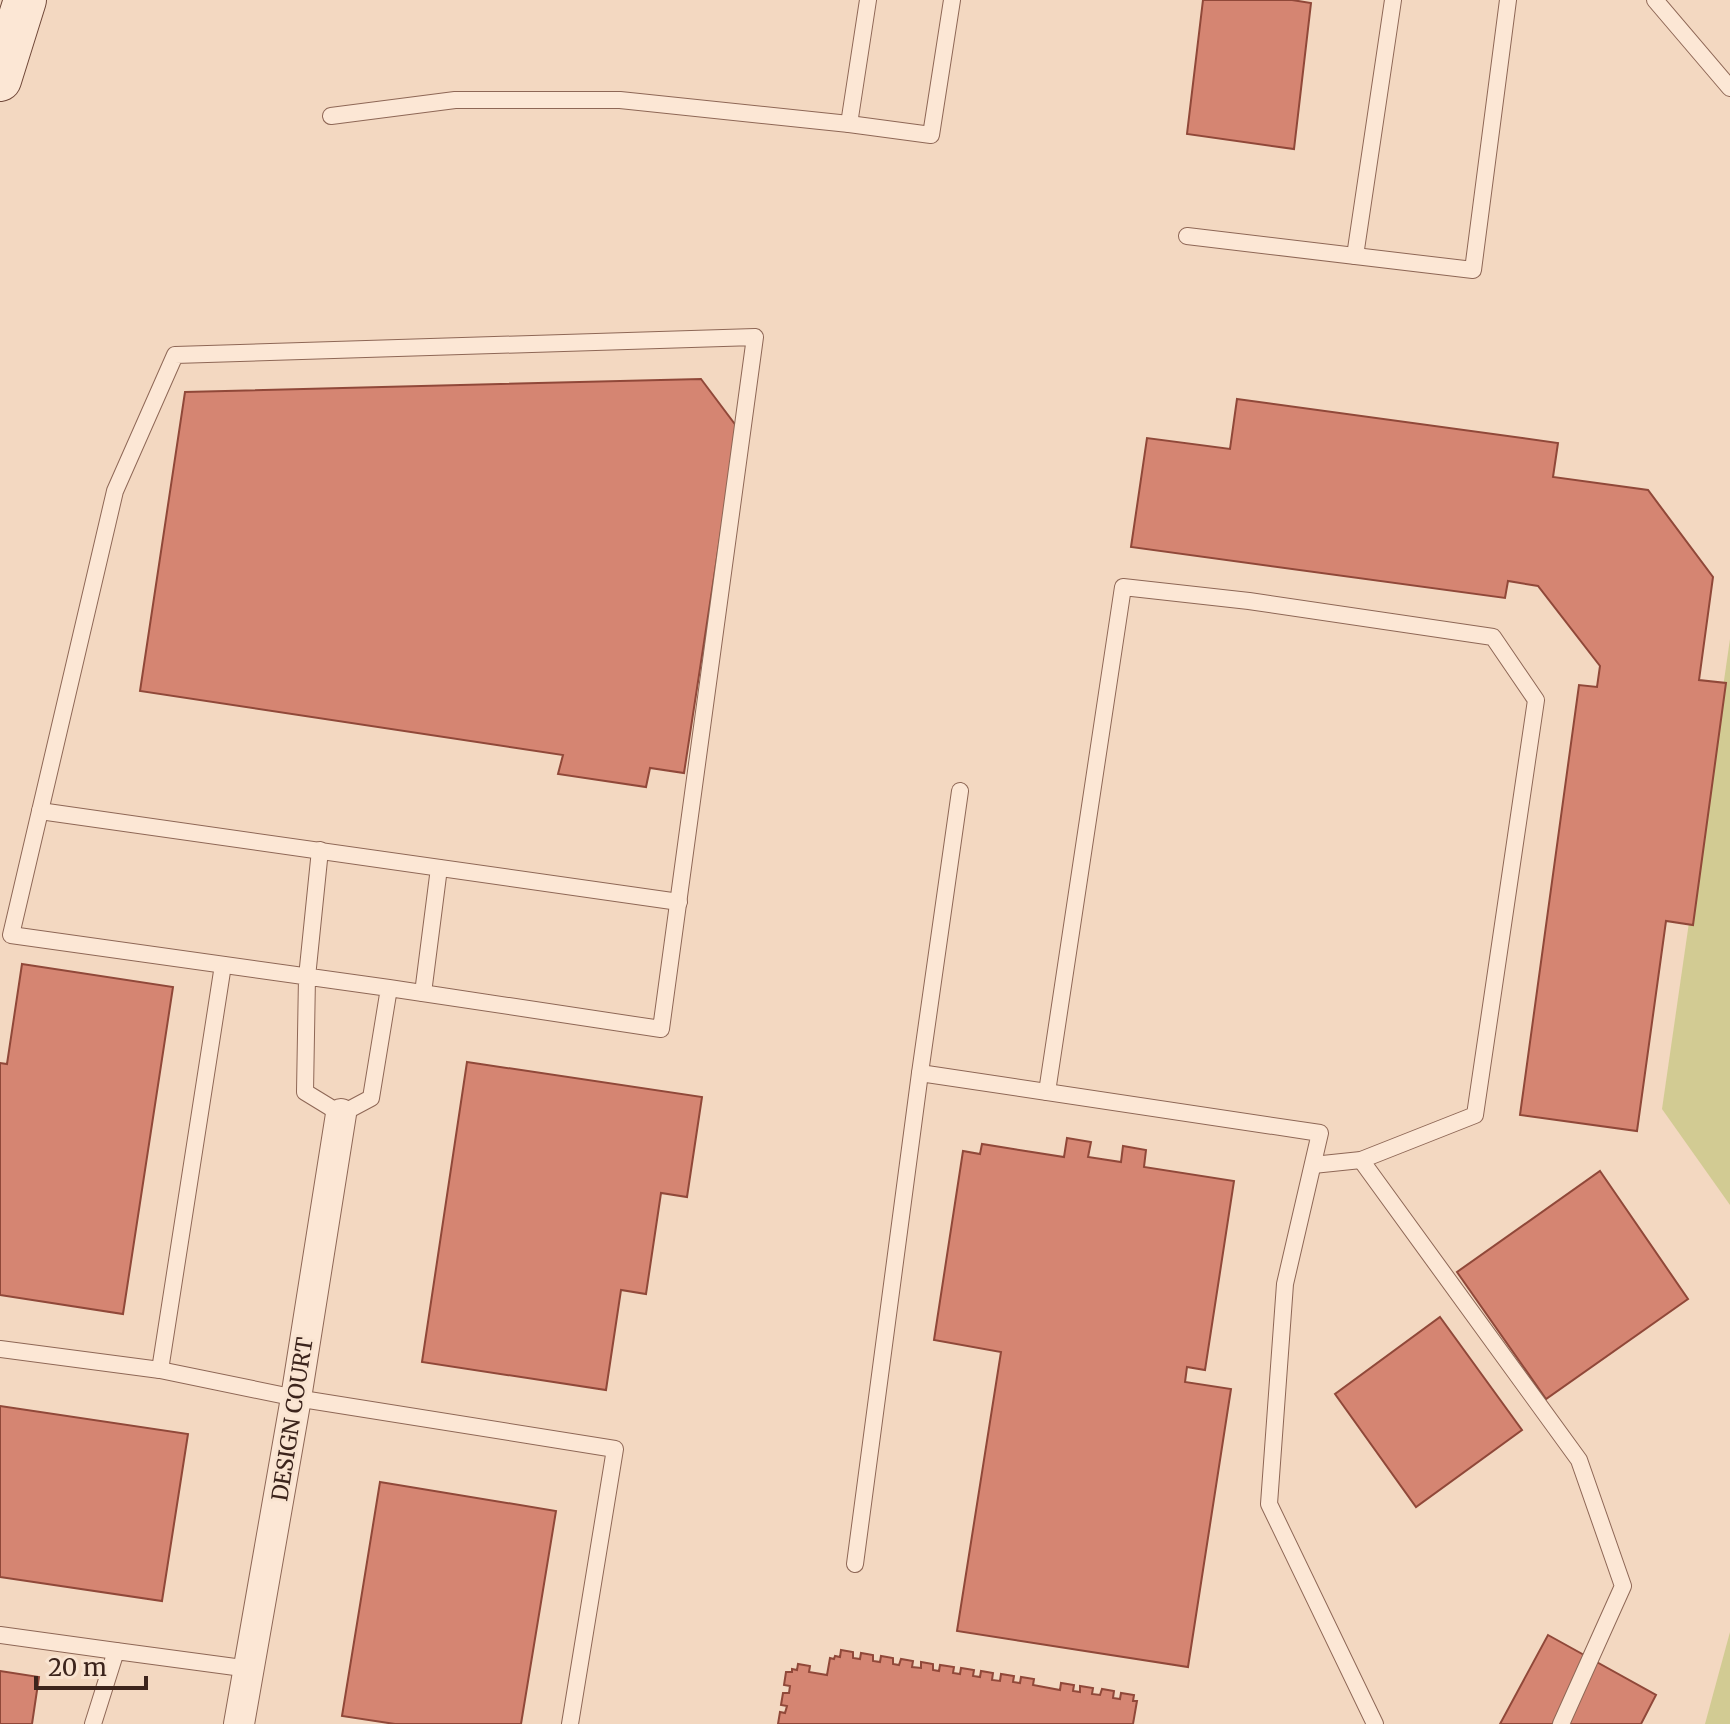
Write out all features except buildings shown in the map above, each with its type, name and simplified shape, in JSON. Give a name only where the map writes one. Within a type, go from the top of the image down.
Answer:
[{"type":"main road","points":[[0,80],[25,0]]},
{"type":"street","name":"DESIGN COURT","points":[[239,1724],[296,1398],[341,1114]]},
{"type":"lane","points":[[849,124],[868,0]]},
{"type":"lane","points":[[331,116],[455,100],[620,100],[931,135],[952,0]]},
{"type":"lane","points":[[1355,256],[1393,0]]},
{"type":"lane","points":[[1187,236],[1473,270],[1508,0]]},
{"type":"lane","points":[[1655,0],[1730,88]]},
{"type":"lane","points":[[755,337],[679,902],[661,1029],[11,935],[115,491],[175,355],[755,337]]},
{"type":"lane","points":[[1047,1092],[1123,587],[1249,601],[1493,637],[1536,700],[1475,1115],[1361,1160],[1313,1165]]},
{"type":"lane","points":[[855,1564],[960,791]]},
{"type":"lane","points":[[40,811],[679,902]]},
{"type":"lane","points":[[320,850],[307,977],[305,1092],[341,1114],[371,1098],[389,988]]},
{"type":"lane","points":[[423,993],[439,868]]},
{"type":"lane","points":[[160,1370],[223,965]]},
{"type":"lane","points":[[920,1073],[1320,1133],[1285,1284],[1269,1504],[1375,1724]]},
{"type":"lane","points":[[1361,1160],[1579,1460],[1623,1586],[1561,1724]]},
{"type":"lane","points":[[0,1349],[160,1370],[296,1398],[615,1449],[570,1724]]},
{"type":"lane","points":[[0,1635],[250,1669]]},
{"type":"lane","points":[[93,1724],[116,1651]]},
{"type":"shaded area","points":[[1730,639],[1730,1205],[1662,1109]]},
{"type":"shaded area","points":[[1730,1632],[1730,1724],[1705,1724]]}]
